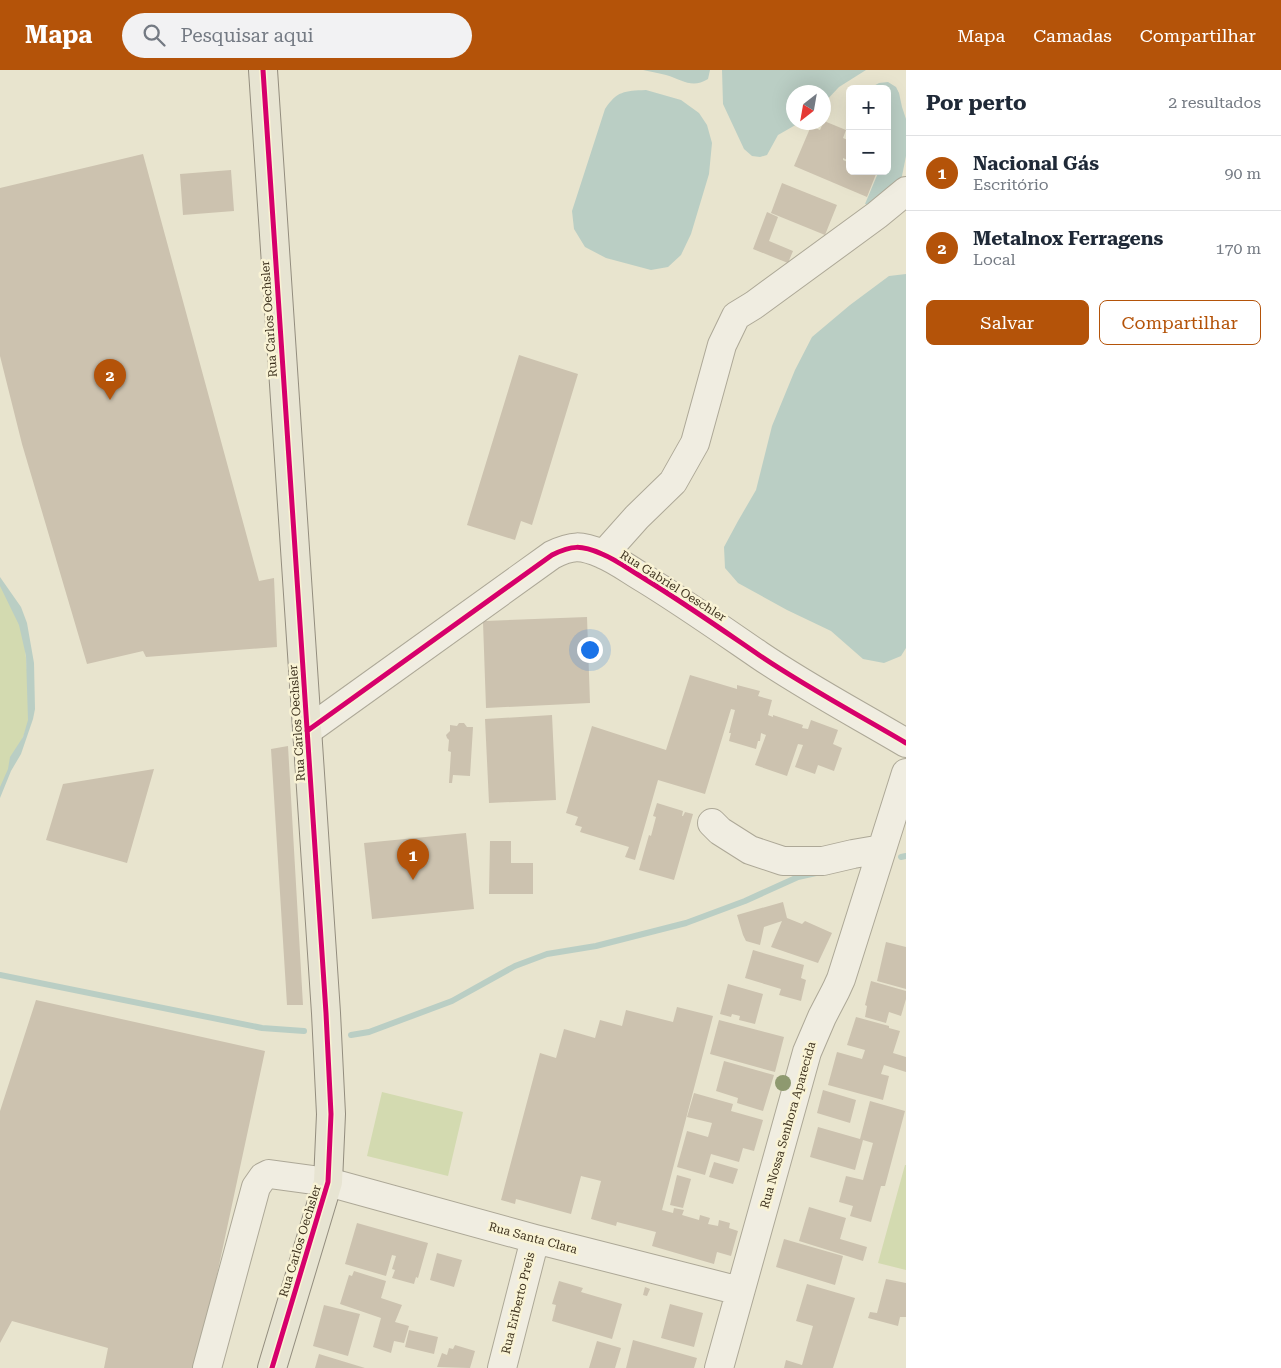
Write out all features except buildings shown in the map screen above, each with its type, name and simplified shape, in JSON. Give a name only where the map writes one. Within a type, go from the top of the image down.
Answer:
[{"type":"main road","name":"Rua Carlos Oechsler","points":[[262,70],[326,1013],[331,1114],[328,1182],[272,1368]]},
{"type":"street","points":[[604,554],[637,517],[673,482],[695,443],[722,345],[736,316],[754,305],[877,215],[906,191]]},
{"type":"street","name":"Rua Gabriel Oeschler","points":[[307,731],[552,554],[565,548],[578,546],[604,554],[815,691],[906,743]]},
{"type":"street","name":"Rua Nossa Senhora Aparecida","points":[[719,1368],[807,1052],[840,979],[906,772]]},
{"type":"street","points":[[712,823],[720,831],[750,850],[783,861],[823,861],[882,849]]},
{"type":"street","name":"Rua Santa Clara","points":[[207,1368],[256,1187],[263,1177],[269,1174],[328,1182],[535,1239],[740,1291]]},
{"type":"street","name":"Rua Eriberto Preis","points":[[502,1368],[535,1239]]},
{"type":"green space","points":[[0,580],[23,622],[31,718],[0,792]]},
{"type":"green space","points":[[382,1092],[463,1112],[448,1176],[367,1156]]},
{"type":"green space","points":[[906,1165],[906,1270],[878,1263]]},
{"type":"shaded area","points":[[643,70],[710,70],[708,79],[692,83]]},
{"type":"shaded area","points":[[722,70],[866,70],[839,87],[831,96],[831,85],[786,85],[787,130],[778,135],[767,155],[760,157],[752,156],[744,149],[723,104]]},
{"type":"shaded area","points":[[888,82],[896,87],[899,93],[906,119],[906,156],[901,181],[871,205],[865,204],[877,175],[891,175],[891,85],[875,85]]},
{"type":"shaded area","points":[[646,90],[681,100],[699,113],[707,125],[712,143],[709,174],[691,234],[681,255],[668,267],[651,270],[606,258],[585,247],[574,229],[572,211],[605,109],[617,95]]},
{"type":"shaded area","points":[[906,274],[906,648],[901,656],[884,663],[863,659],[831,631],[787,610],[738,583],[725,568],[724,547],[756,490],[772,426],[795,370],[812,337],[889,276]]},
{"type":"shaded area","points":[[0,577],[21,607],[27,623],[34,663],[35,709],[21,754],[11,771],[0,798],[0,787],[8,769],[10,757],[23,737],[28,720],[26,656],[19,625],[0,586]]},
{"type":"waterway","points":[[901,857],[906,856]]},
{"type":"waterway","points":[[351,1035],[369,1032],[452,1001],[515,966],[547,954],[596,946],[686,923],[745,901],[798,877],[816,873]]},
{"type":"waterway","points":[[0,975],[262,1028],[304,1031]]},
{"type":"cycle path","points":[[263,70],[326,1013],[331,1114],[328,1182],[272,1368]]},
{"type":"cycle path","points":[[307,731],[552,555],[565,549],[577,547],[595,551],[619,562],[795,678],[906,743]]},
{"type":"place","name":"Metalnox Ferragens","points":[[110,400]]},
{"type":"place","name":"Nacional Gás","points":[[413,880]]}]
